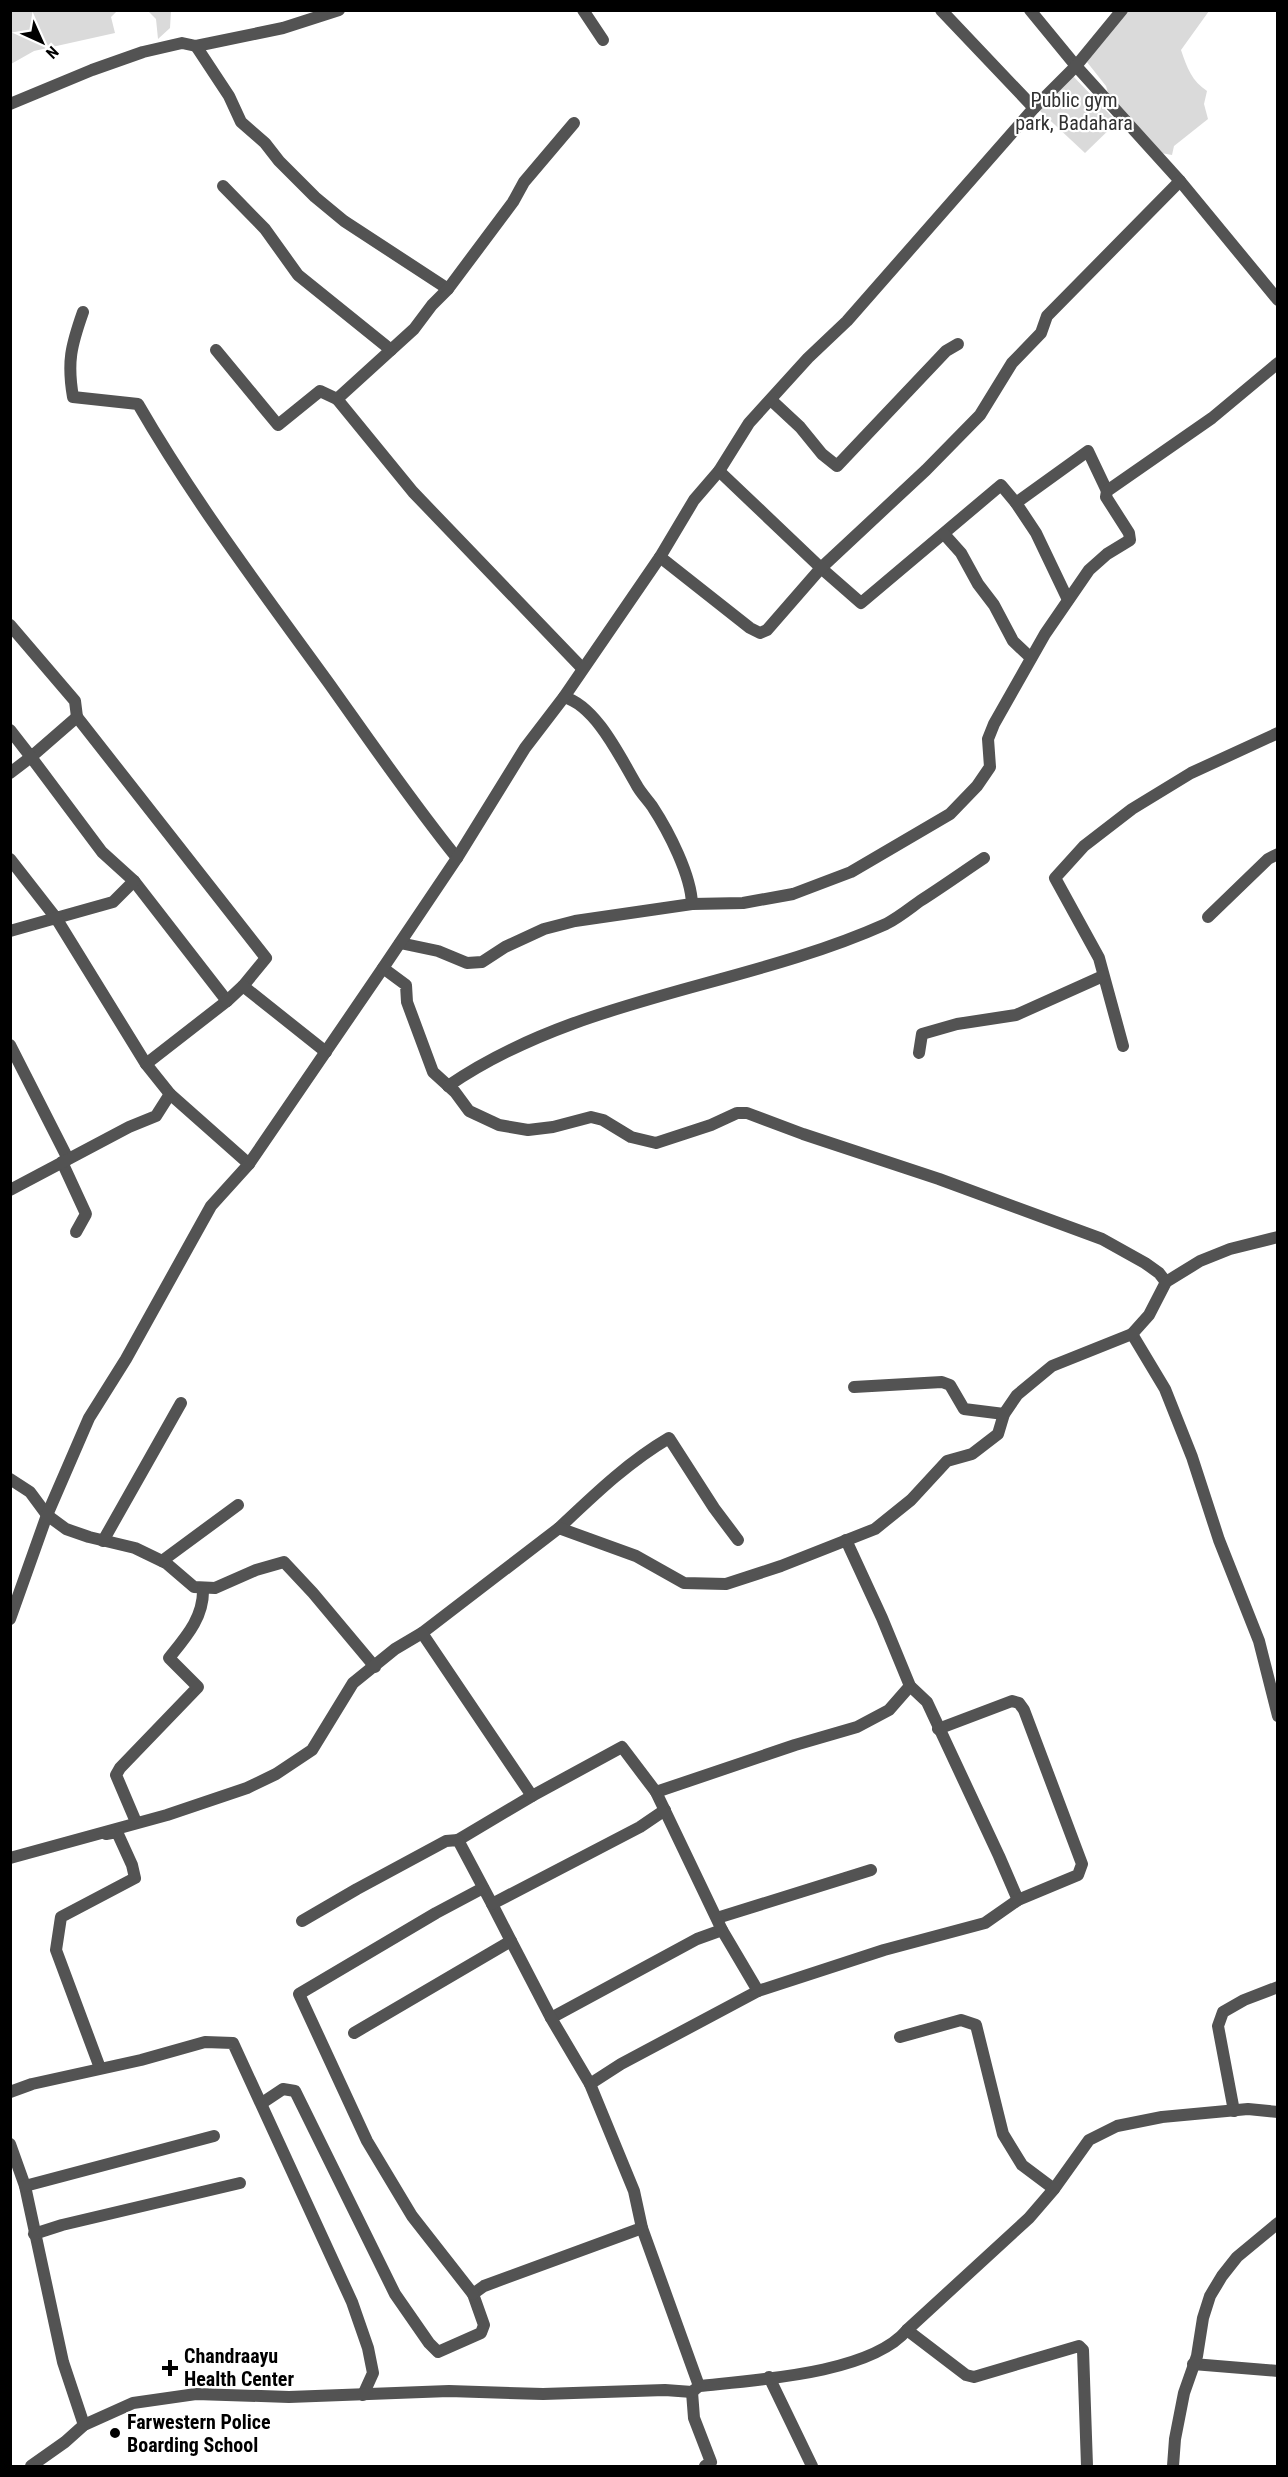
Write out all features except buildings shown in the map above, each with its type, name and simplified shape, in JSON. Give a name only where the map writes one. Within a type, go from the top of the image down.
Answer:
[{"type":"street","points":[[10,104],[142,52],[182,43],[196,46],[283,28],[339,10]]},
{"type":"street","points":[[583,10],[603,39]]},
{"type":"street","points":[[941,10],[1034,108]]},
{"type":"street","points":[[1030,10],[1076,66],[1180,181],[1278,300]]},
{"type":"street","points":[[10,1619],[17,1584],[89,1418],[126,1359],[211,1206],[249,1164],[326,1052],[457,858],[525,748],[564,697],[660,557],[694,500],[720,471],[749,423],[808,357],[847,321],[1034,108],[1076,66],[1122,10]]},
{"type":"street","points":[[196,46],[229,96],[241,122],[265,143],[279,161],[315,197],[344,221],[448,289]]},
{"type":"street","points":[[337,399],[414,329],[432,304],[448,289],[513,202],[524,182],[574,123]]},
{"type":"street","points":[[660,557],[750,628],[760,633],[767,630],[820,568],[926,470],[980,415],[1012,363],[1041,333],[1047,316],[1180,181]]},
{"type":"street","points":[[223,186],[265,229],[298,274],[391,350]]},
{"type":"street","points":[[83,312],[74,336],[69,370],[73,397],[138,404],[165,452],[290,631],[374,749],[457,858]]},
{"type":"street","points":[[771,400],[800,427],[822,454],[837,466],[946,351],[958,344]]},
{"type":"street","points":[[216,350],[278,425],[320,391],[337,399],[413,492],[582,668]]},
{"type":"street","points":[[1107,491],[1212,418],[1278,363]]},
{"type":"street","points":[[400,943],[438,951],[467,963],[482,962],[504,947],[544,929],[609,915],[692,904],[743,903],[793,894],[851,872],[950,814],[977,786],[990,767],[988,737],[1031,658],[1068,600],[1089,570],[1107,554],[1130,540],[1129,533],[1106,497],[1107,491],[1088,451],[1016,504]]},
{"type":"street","points":[[720,471],[820,568],[861,603],[1001,485],[1036,532],[1068,600]]},
{"type":"street","points":[[945,534],[961,553],[978,584],[994,605],[1012,641],[1031,658]]},
{"type":"street","points":[[10,625],[75,701],[77,717],[266,958],[227,1001],[146,1064]]},
{"type":"street","points":[[564,697],[572,699],[595,720],[620,756],[637,787],[652,806],[692,888],[692,904]]},
{"type":"street","points":[[10,773],[77,717]]},
{"type":"street","points":[[10,730],[102,852],[134,881],[227,1001]]},
{"type":"street","points":[[1123,1046],[1096,951],[1055,879],[1084,846],[1132,809],[1191,773],[1278,733]]},
{"type":"street","points":[[1208,917],[1268,860],[1278,854]]},
{"type":"street","points":[[448,1086],[476,1066],[551,1030],[600,1013],[818,950],[888,923],[984,858]]},
{"type":"street","points":[[10,859],[56,918],[146,1064],[170,1094],[249,1164]]},
{"type":"street","points":[[10,931],[113,902],[134,881]]},
{"type":"street","points":[[383,968],[406,985],[407,1002],[433,1072],[470,1111],[499,1125],[528,1130],[553,1127],[591,1117],[603,1120],[631,1137],[656,1143],[711,1125],[737,1113],[747,1113],[939,1179],[1102,1239],[1159,1273],[1166,1282]]},
{"type":"street","points":[[919,1053],[922,1034],[957,1024],[1016,1015],[1103,976]]},
{"type":"street","points":[[243,986],[326,1052]]},
{"type":"street","points":[[10,1045],[65,1160],[86,1214],[76,1232]]},
{"type":"street","points":[[10,1190],[65,1160],[156,1116],[170,1094]]},
{"type":"street","points":[[559,1528],[636,1556],[684,1583],[726,1584],[781,1566],[875,1529],[911,1500],[947,1461],[972,1454],[998,1434],[1004,1414],[1017,1395],[1052,1366],[1132,1334],[1149,1315],[1166,1282],[1200,1261],[1230,1249],[1278,1237]]},
{"type":"street","points":[[1132,1334],[1165,1389],[1188,1447],[1219,1540],[1258,1641],[1278,1716]]},
{"type":"street","points":[[854,1386],[942,1382],[950,1385],[964,1409],[1004,1414]]},
{"type":"street","points":[[104,1541],[181,1403]]},
{"type":"street","points":[[10,1858],[136,1821],[167,1815],[247,1788],[276,1774],[312,1750],[353,1683],[395,1649],[422,1633],[559,1528],[642,1454],[669,1438],[714,1508],[738,1540]]},
{"type":"street","points":[[10,1479],[30,1492],[47,1515],[66,1529],[135,1548],[162,1561],[194,1587],[215,1588],[256,1570],[284,1562],[314,1593],[375,1667]]},
{"type":"street","points":[[162,1561],[238,1505]]},
{"type":"street","points":[[846,1540],[910,1686],[927,1702],[1018,1900]]},
{"type":"street","points":[[136,1821],[116,1775],[120,1768],[198,1686],[169,1658],[190,1632],[203,1603],[203,1589]]},
{"type":"street","points":[[422,1633],[532,1796]]},
{"type":"street","points":[[656,1792],[795,1745],[857,1727],[889,1710],[910,1686]]},
{"type":"street","points":[[590,2084],[621,2064],[758,1991],[884,1950],[985,1923],[1018,1900],[1077,1875],[1082,1864],[1024,1710],[1019,1703],[1012,1701],[938,1729]]},
{"type":"street","points":[[302,1921],[428,1849],[446,1841],[458,1840],[622,1747],[656,1792],[719,1924],[758,1991]]},
{"type":"street","points":[[492,1904],[640,1827],[665,1810]]},
{"type":"street","points":[[91,1836],[117,1832],[132,1865],[135,1878],[61,1917],[56,1950],[100,2068]]},
{"type":"street","points":[[458,1840],[551,2018],[590,2084],[634,2191],[642,2228],[696,2389],[693,2418],[711,2462],[705,2466]]},
{"type":"street","points":[[551,2018],[697,1939],[719,1924],[871,1870]]},
{"type":"street","points":[[262,2103],[283,2089],[295,2091],[395,2294],[429,2343],[438,2352],[481,2333],[484,2325],[473,2294],[412,2216],[367,2141],[299,1994],[483,1887]]},
{"type":"street","points":[[354,2033],[511,1941]]},
{"type":"street","points":[[1234,2111],[1218,2026],[1223,2012],[1244,2000],[1278,1987]]},
{"type":"street","points":[[900,2037],[961,2020],[976,2025],[1003,2134],[1022,2165],[1054,2189]]},
{"type":"street","points":[[10,2092],[205,2042],[233,2043],[334,2260],[368,2348],[373,2373],[363,2395]]},
{"type":"street","points":[[31,2466],[65,2442],[84,2425],[133,2403],[196,2394],[289,2397],[449,2391],[543,2394],[696,2389],[822,2370],[874,2354],[897,2342],[906,2330],[991,2254],[1054,2189],[1089,2140],[1117,2126],[1162,2117],[1248,2109],[1278,2112]]},
{"type":"street","points":[[25,2186],[214,2136]]},
{"type":"street","points":[[10,2144],[25,2186],[63,2362],[84,2425]]},
{"type":"street","points":[[34,2234],[62,2225],[240,2183]]},
{"type":"street","points":[[1173,2466],[1175,2439],[1184,2393],[1197,2356],[1203,2318],[1210,2296],[1237,2257],[1278,2223]]},
{"type":"street","points":[[473,2294],[484,2286],[642,2228]]},
{"type":"street","points":[[906,2330],[966,2375],[974,2377],[1079,2346],[1083,2350],[1087,2466]]},
{"type":"street","points":[[1194,2364],[1278,2371]]},
{"type":"street","points":[[769,2377],[812,2466]]},
{"type":"green space","points":[[12,10],[117,11],[111,17],[115,33],[34,51],[11,64]]},
{"type":"green space","points":[[148,11],[171,11],[170,28],[158,39],[156,19]]},
{"type":"green space","points":[[1126,11],[1209,11],[1181,50],[1191,74],[1207,91],[1204,104],[1208,119],[1174,146],[1172,155],[1161,153],[1111,102],[1106,86],[1087,62],[1105,35]]},
{"type":"green space","name":"Public gym park, Badahara","points":[[1072,75],[1117,122],[1085,153],[1039,110]]},
{"type":"place","name":"Chandraayu Health Center","points":[[170,2368]]},
{"type":"place","name":"Farwestern Police Boarding School","points":[[115,2433]]}]
